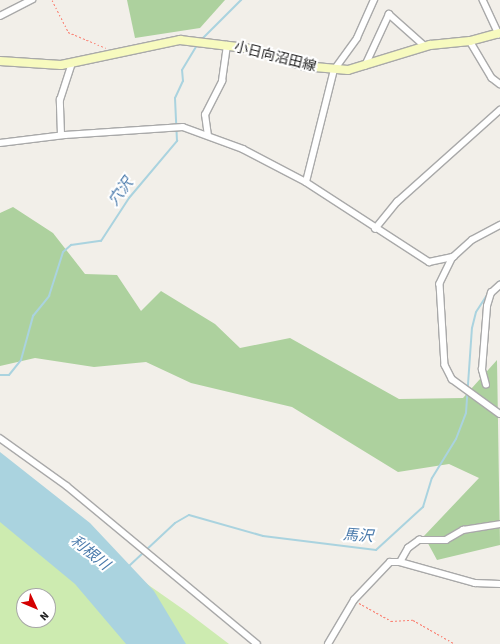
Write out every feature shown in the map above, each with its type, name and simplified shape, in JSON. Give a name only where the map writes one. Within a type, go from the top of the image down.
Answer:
[{"type":"main road","name":"小日向沼田線","points":[[0,61],[41,66],[72,64],[161,43],[196,42],[228,45],[304,66],[334,70],[365,67],[424,46],[470,41],[500,33]]},
{"type":"street","points":[[0,16],[32,0]]},
{"type":"street","points":[[306,182],[334,70],[357,38],[374,0]]},
{"type":"street","points":[[483,0],[500,33]]},
{"type":"street","points":[[365,67],[388,14],[424,46]]},
{"type":"street","points":[[470,41],[500,84]]},
{"type":"street","points":[[208,136],[205,115],[222,81],[228,45]]},
{"type":"street","points":[[61,135],[60,100],[72,64]]},
{"type":"street","points":[[375,229],[397,202],[500,110]]},
{"type":"street","points":[[0,143],[61,135],[160,126],[183,127],[243,149],[306,182],[375,229],[429,262],[453,257]]},
{"type":"street","points":[[500,225],[472,240],[453,257],[440,284],[445,365],[452,379],[500,414]]},
{"type":"street","points":[[486,385],[482,370],[487,306],[491,293],[500,285]]},
{"type":"street","points":[[0,438],[67,486],[257,644]]},
{"type":"street","points":[[400,562],[408,548],[419,540],[446,540],[463,530],[500,524]]},
{"type":"street","points":[[328,644],[354,600],[390,562],[400,562],[456,579],[500,584]]},
{"type":"path","points":[[52,0],[68,32],[103,45],[112,54]]},
{"type":"path","points":[[354,600],[391,622],[413,620],[455,644]]},
{"type":"green space","points":[[127,0],[225,0],[200,28],[135,38]]},
{"type":"green space","points":[[13,207],[53,233],[85,274],[117,275],[141,311],[161,291],[215,324],[240,348],[290,338],[399,399],[463,398],[497,360],[500,545],[437,560],[424,536],[479,478],[449,464],[398,472],[292,407],[191,383],[146,362],[94,367],[35,358],[0,366],[0,213]]},
{"type":"green space","points":[[0,481],[187,612],[229,644],[0,644]]},
{"type":"water","name":"利根川","points":[[0,452],[90,523],[154,591],[186,644],[126,644],[75,584],[0,522]]},
{"type":"waterway","name":"穴沢","points":[[201,40],[241,0]]},
{"type":"waterway","name":"穴沢","points":[[0,375],[9,375],[21,360],[33,316],[49,296],[63,252],[71,245],[101,241],[129,198],[177,141],[175,98],[183,81],[182,70],[197,45]]},
{"type":"waterway","name":"馬沢","points":[[493,287],[500,281]]},
{"type":"waterway","name":"馬沢","points":[[129,566],[175,523],[189,515],[263,536],[376,550],[423,507],[432,478],[456,439],[466,413],[472,328],[476,312],[489,292]]}]
